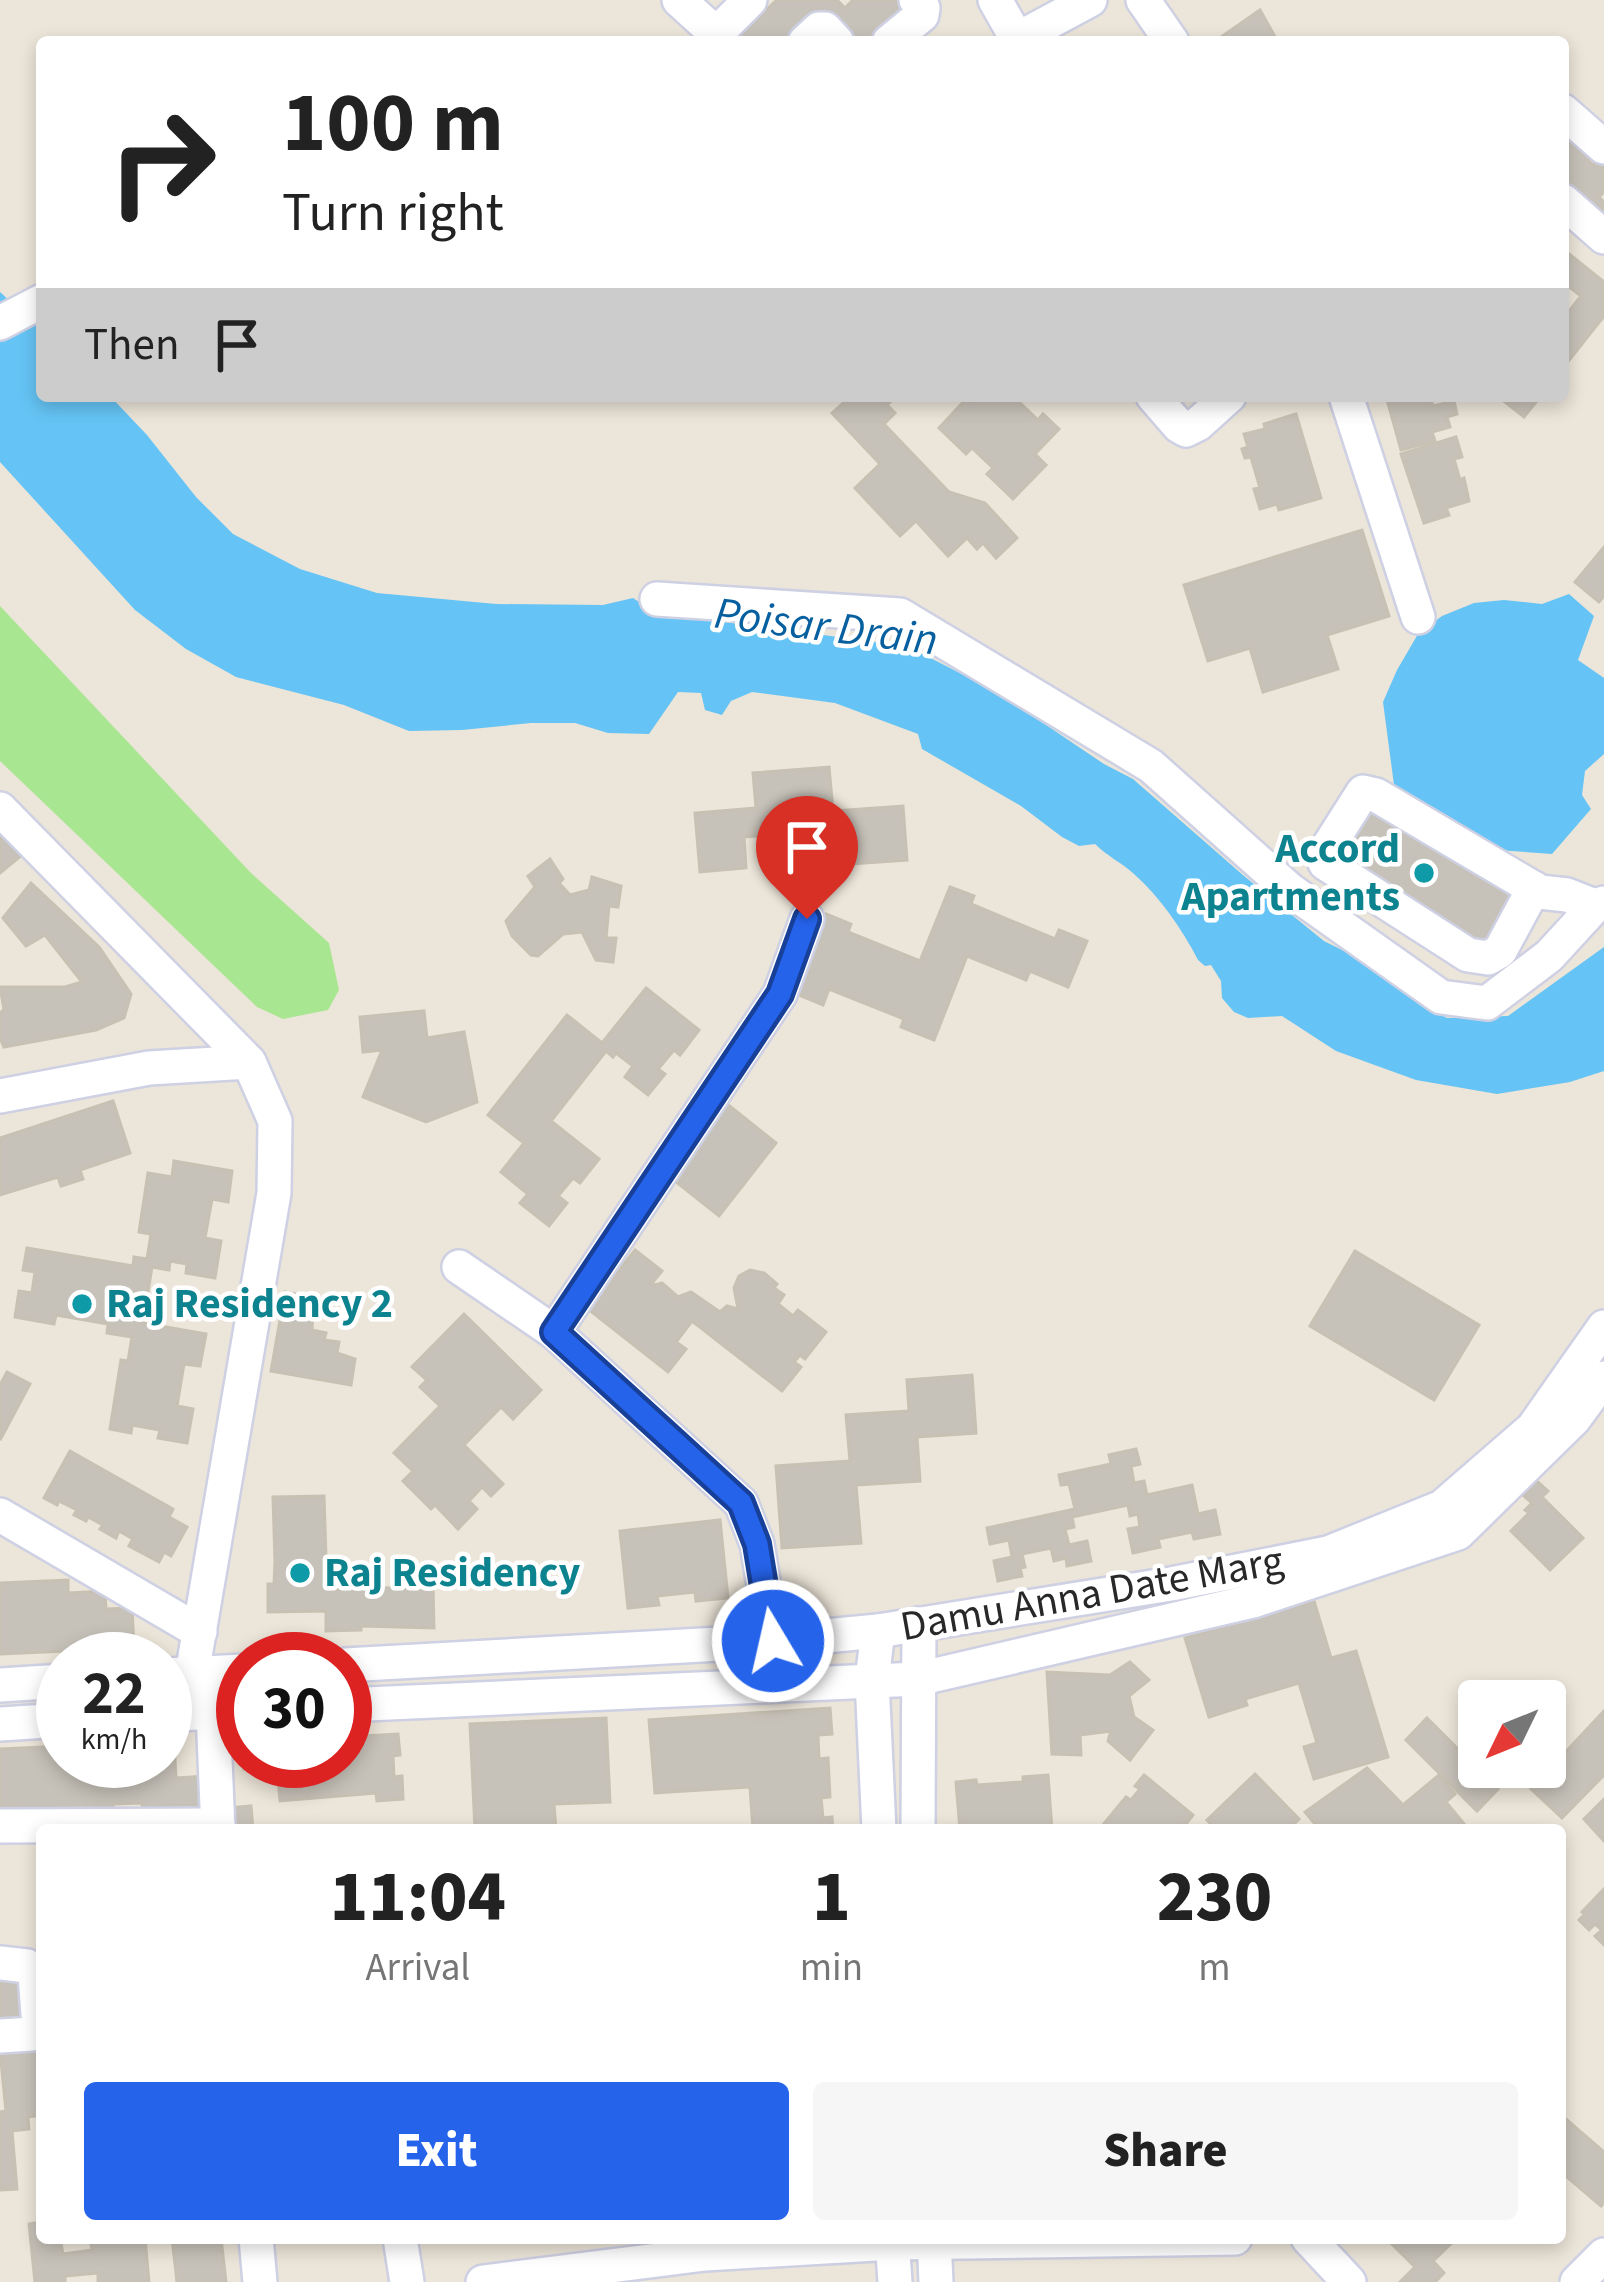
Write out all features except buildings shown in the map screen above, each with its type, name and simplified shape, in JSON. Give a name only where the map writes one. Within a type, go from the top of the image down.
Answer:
[{"type":"street","points":[[679,0],[712,30],[723,27],[750,0]]},
{"type":"street","points":[[738,36],[737,30],[770,0]]},
{"type":"street","points":[[897,36],[922,15],[916,0]]},
{"type":"street","points":[[995,0],[1012,30],[1023,36],[1090,0]]},
{"type":"street","points":[[1143,0],[1168,36]]},
{"type":"street","points":[[1569,116],[1604,147]]},
{"type":"street","points":[[1569,205],[1601,228]]},
{"type":"street","points":[[0,323],[36,304]]},
{"type":"street","points":[[1158,402],[1186,430],[1222,402]]},
{"type":"street","points":[[1348,402],[1418,617]]},
{"type":"street","points":[[657,599],[900,615],[1151,766],[1290,890],[1441,997],[1487,1003],[1549,956],[1599,904],[1540,892],[1534,888],[1376,795],[1364,792],[1328,847],[1325,863],[1468,955],[1488,958],[1500,951],[1534,888]]},
{"type":"street","points":[[0,809],[249,1063],[274,1121],[274,1193],[200,1632],[192,1648]]},
{"type":"street","points":[[554,1332],[780,994],[807,919]]},
{"type":"street","points":[[0,1096],[149,1068],[249,1063]]},
{"type":"street","points":[[459,1267],[554,1332],[741,1503],[757,1544],[773,1641]]},
{"type":"street","name":"Damu Anna Date Marg","points":[[372,1663],[878,1631],[1172,1584],[1328,1553],[1442,1507],[1532,1428],[1604,1327]]},
{"type":"street","name":"Damu Anna Date Marg","points":[[372,1705],[918,1679],[1253,1601],[1458,1533],[1574,1419],[1604,1378]]},
{"type":"street","points":[[0,1515],[200,1632]]},
{"type":"street","points":[[918,1824],[919,1624]]},
{"type":"street","points":[[878,1631],[872,1680],[879,1824]]},
{"type":"street","points":[[0,1685],[36,1683]]},
{"type":"street","points":[[192,1684],[216,1702]]},
{"type":"street","points":[[0,1724],[36,1722]]},
{"type":"street","points":[[218,1824],[221,1788]]},
{"type":"street","points":[[0,1826],[36,1826]]},
{"type":"street","points":[[0,1963],[27,1966],[34,1973],[36,1995]]},
{"type":"street","points":[[0,2036],[36,2031]]},
{"type":"street","points":[[257,2244],[260,2282]]},
{"type":"street","points":[[401,2244],[407,2282]]},
{"type":"street","points":[[483,2282],[694,2247],[793,2244]]},
{"type":"street","points":[[892,2244],[895,2282]]},
{"type":"street","points":[[934,2244],[936,2282]]},
{"type":"street","points":[[1314,2244],[1349,2282]]},
{"type":"street","points":[[1577,2282],[1604,2255]]},
{"type":"green space","points":[[0,606],[251,873],[329,943],[339,990],[328,1010],[283,1019],[257,1007],[0,761]]},
{"type":"water","points":[[0,292],[36,325],[36,402],[116,402],[233,534],[300,569],[377,593],[496,604],[603,605],[633,598],[659,615],[667,612],[907,646],[997,692],[1133,779],[1324,941],[1447,1018],[1508,1016],[1604,947],[1604,1071],[1570,1082],[1497,1094],[1416,1080],[1336,1051],[1282,1016],[1248,1018],[1234,1012],[1222,998],[1221,981],[1211,965],[1198,960],[1170,914],[1129,870],[1095,844],[1079,846],[1062,837],[1021,806],[922,749],[918,734],[835,703],[752,692],[731,701],[722,715],[705,710],[701,693],[678,692],[649,734],[608,733],[575,723],[409,731],[344,705],[236,677],[186,649],[135,610],[0,462]]},
{"type":"water","points":[[1569,594],[1594,616],[1578,660],[1604,678],[1604,754],[1585,771],[1582,795],[1591,809],[1552,854],[1497,850],[1430,814],[1394,785],[1383,702],[1418,634],[1442,616],[1474,603],[1542,604]]},
{"type":"place","name":"Accord Apartments","points":[[1424,873]]},
{"type":"place","name":"Raj Residency 2","points":[[82,1304]]},
{"type":"place","name":"Raj Residency","points":[[300,1573]]},
{"type":"route","points":[[773,1641],[757,1544],[741,1503],[554,1332],[780,994],[807,919]]},
{"type":"water label","name":"Poisar Drain","points":[[826,627]]}]
